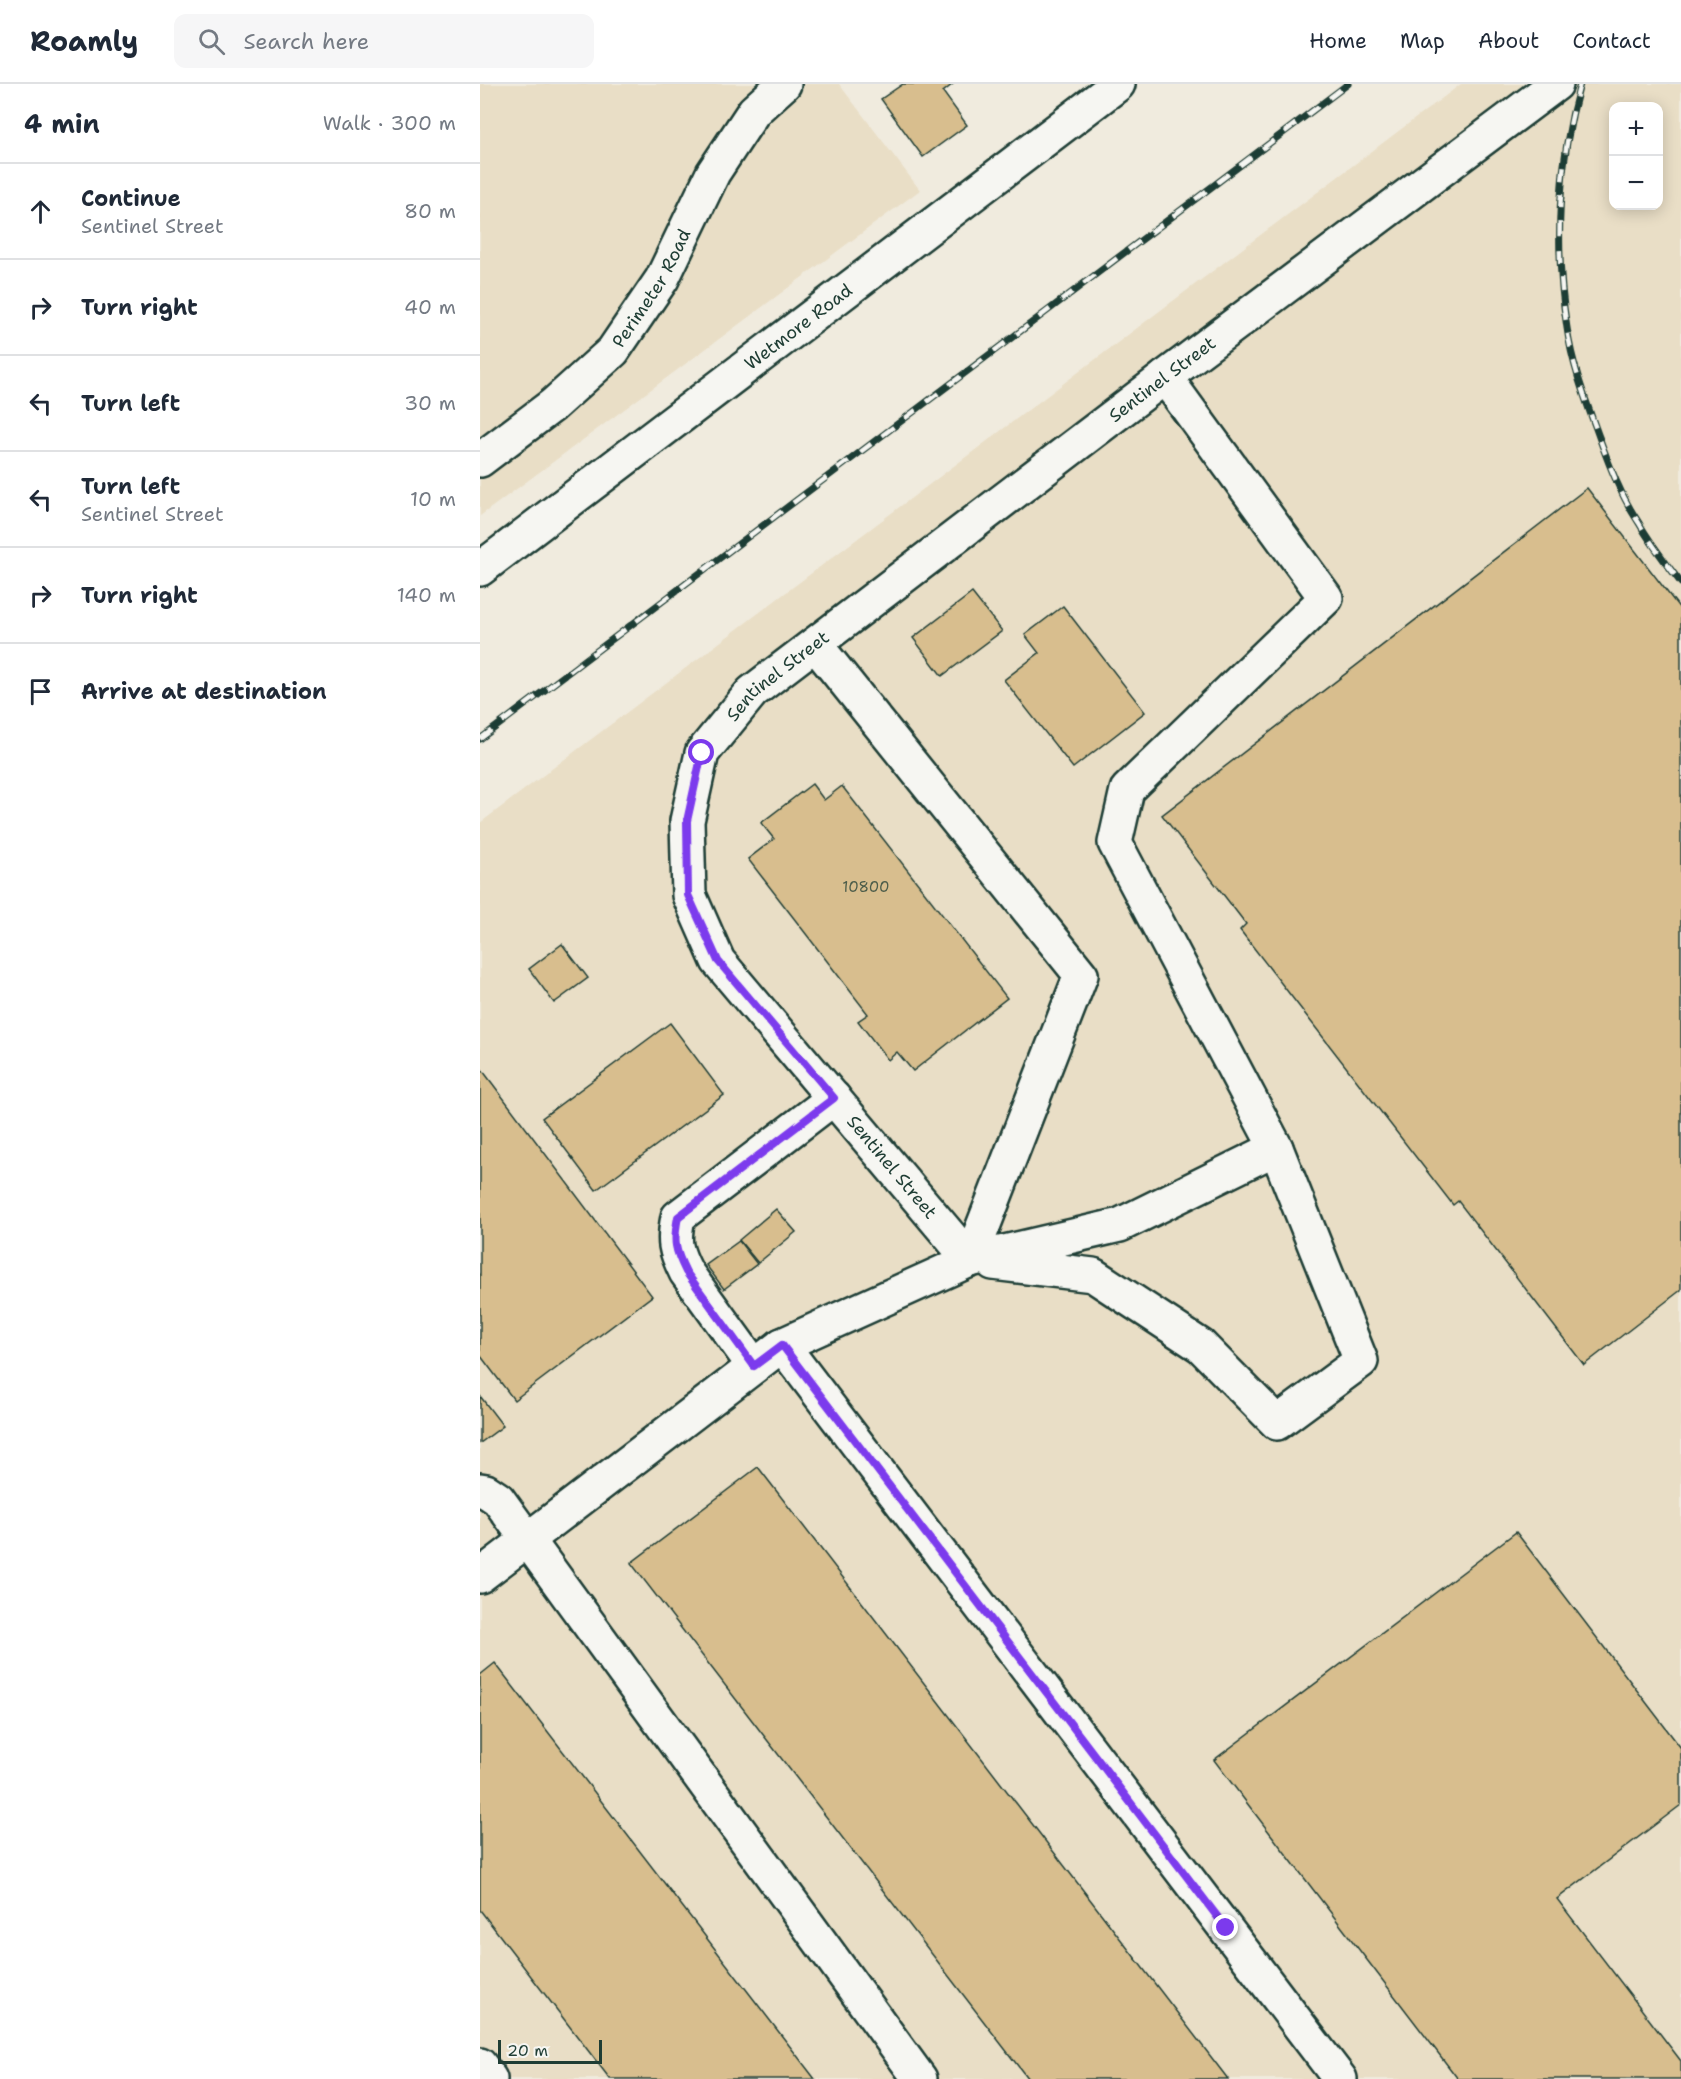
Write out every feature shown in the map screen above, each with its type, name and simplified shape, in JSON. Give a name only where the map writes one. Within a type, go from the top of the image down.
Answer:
[{"type":"street","name":"Perimeter Road","points":[[480,460],[553,405],[613,351],[662,279],[713,173],[754,111],[784,84]]},
{"type":"street","name":"Wetmore Road","points":[[480,569],[1118,84]]},
{"type":"street","name":"Sentinel Street","points":[[970,1260],[718,961],[688,895],[687,821],[702,753],[752,692],[1165,377],[1556,84]]},
{"type":"street","points":[[970,1260],[1093,1275],[1201,1346],[1277,1423],[1361,1360],[1276,1148],[1115,843],[1127,790],[1326,598],[1165,377]]},
{"type":"street","points":[[815,644],[1081,975],[970,1260]]},
{"type":"street","points":[[754,1366],[686,1272],[678,1256],[674,1237],[678,1217],[834,1098]]},
{"type":"street","points":[[480,1576],[782,1345],[970,1260],[1120,1225],[1276,1148]]},
{"type":"street","points":[[782,1345],[1340,2079]]},
{"type":"street","points":[[483,1490],[498,1499],[920,2079]]},
{"type":"street","points":[[480,2065],[490,2079]]},
{"type":"shaded area","points":[[480,84],[839,84],[920,190],[480,516]]},
{"type":"shaded area","points":[[1461,84],[1681,84],[1681,2079],[480,2079],[480,823]]},
{"type":"building","points":[[903,84],[953,84],[943,92],[967,125],[923,157],[881,99]]},
{"type":"building","points":[[1587,488],[1681,610],[1681,1290],[1584,1365],[1458,1201],[1453,1205],[1240,930],[1246,924],[1162,815]]},
{"type":"building","points":[[972,593],[1002,631],[942,676],[913,638]]},
{"type":"building","points":[[1063,606],[1145,712],[1073,768],[1004,680],[1039,653],[1025,635]]},
{"type":"building","points":[[812,784],[824,800],[842,786],[1007,998],[913,1071],[897,1052],[888,1060],[858,1021],[868,1014],[748,859],[774,839],[761,823]]},
{"type":"building","points":[[562,944],[588,978],[554,1003],[529,969]]},
{"type":"building","points":[[670,1023],[724,1095],[596,1190],[542,1118]]},
{"type":"building","points":[[480,1067],[652,1296],[514,1400],[480,1355]]},
{"type":"building","points":[[776,1209],[796,1232],[758,1263],[739,1240]]},
{"type":"building","points":[[739,1241],[757,1264],[724,1289],[706,1265]]},
{"type":"building","points":[[480,1396],[503,1426],[480,1443]]},
{"type":"building","points":[[758,1467],[1228,2079],[1028,2079],[631,1563]]},
{"type":"building","points":[[1516,1532],[1681,1748],[1681,1805],[1557,1899],[1681,2061],[1681,2079],[1458,2079],[1214,1760]]},
{"type":"building","points":[[495,1663],[815,2079],[610,2079],[480,1910],[480,1675]]},
{"type":"railway","points":[[480,739],[1348,84]]},
{"type":"railway","points":[[1580,84],[1567,144],[1560,205],[1560,267],[1569,342],[1584,396],[1621,492],[1649,538],[1681,583]]},
{"type":"route","points":[[702,753],[687,821],[688,895],[718,961],[834,1098],[678,1217],[674,1237],[678,1256],[686,1272],[754,1366],[782,1345],[1226,1928]]}]
